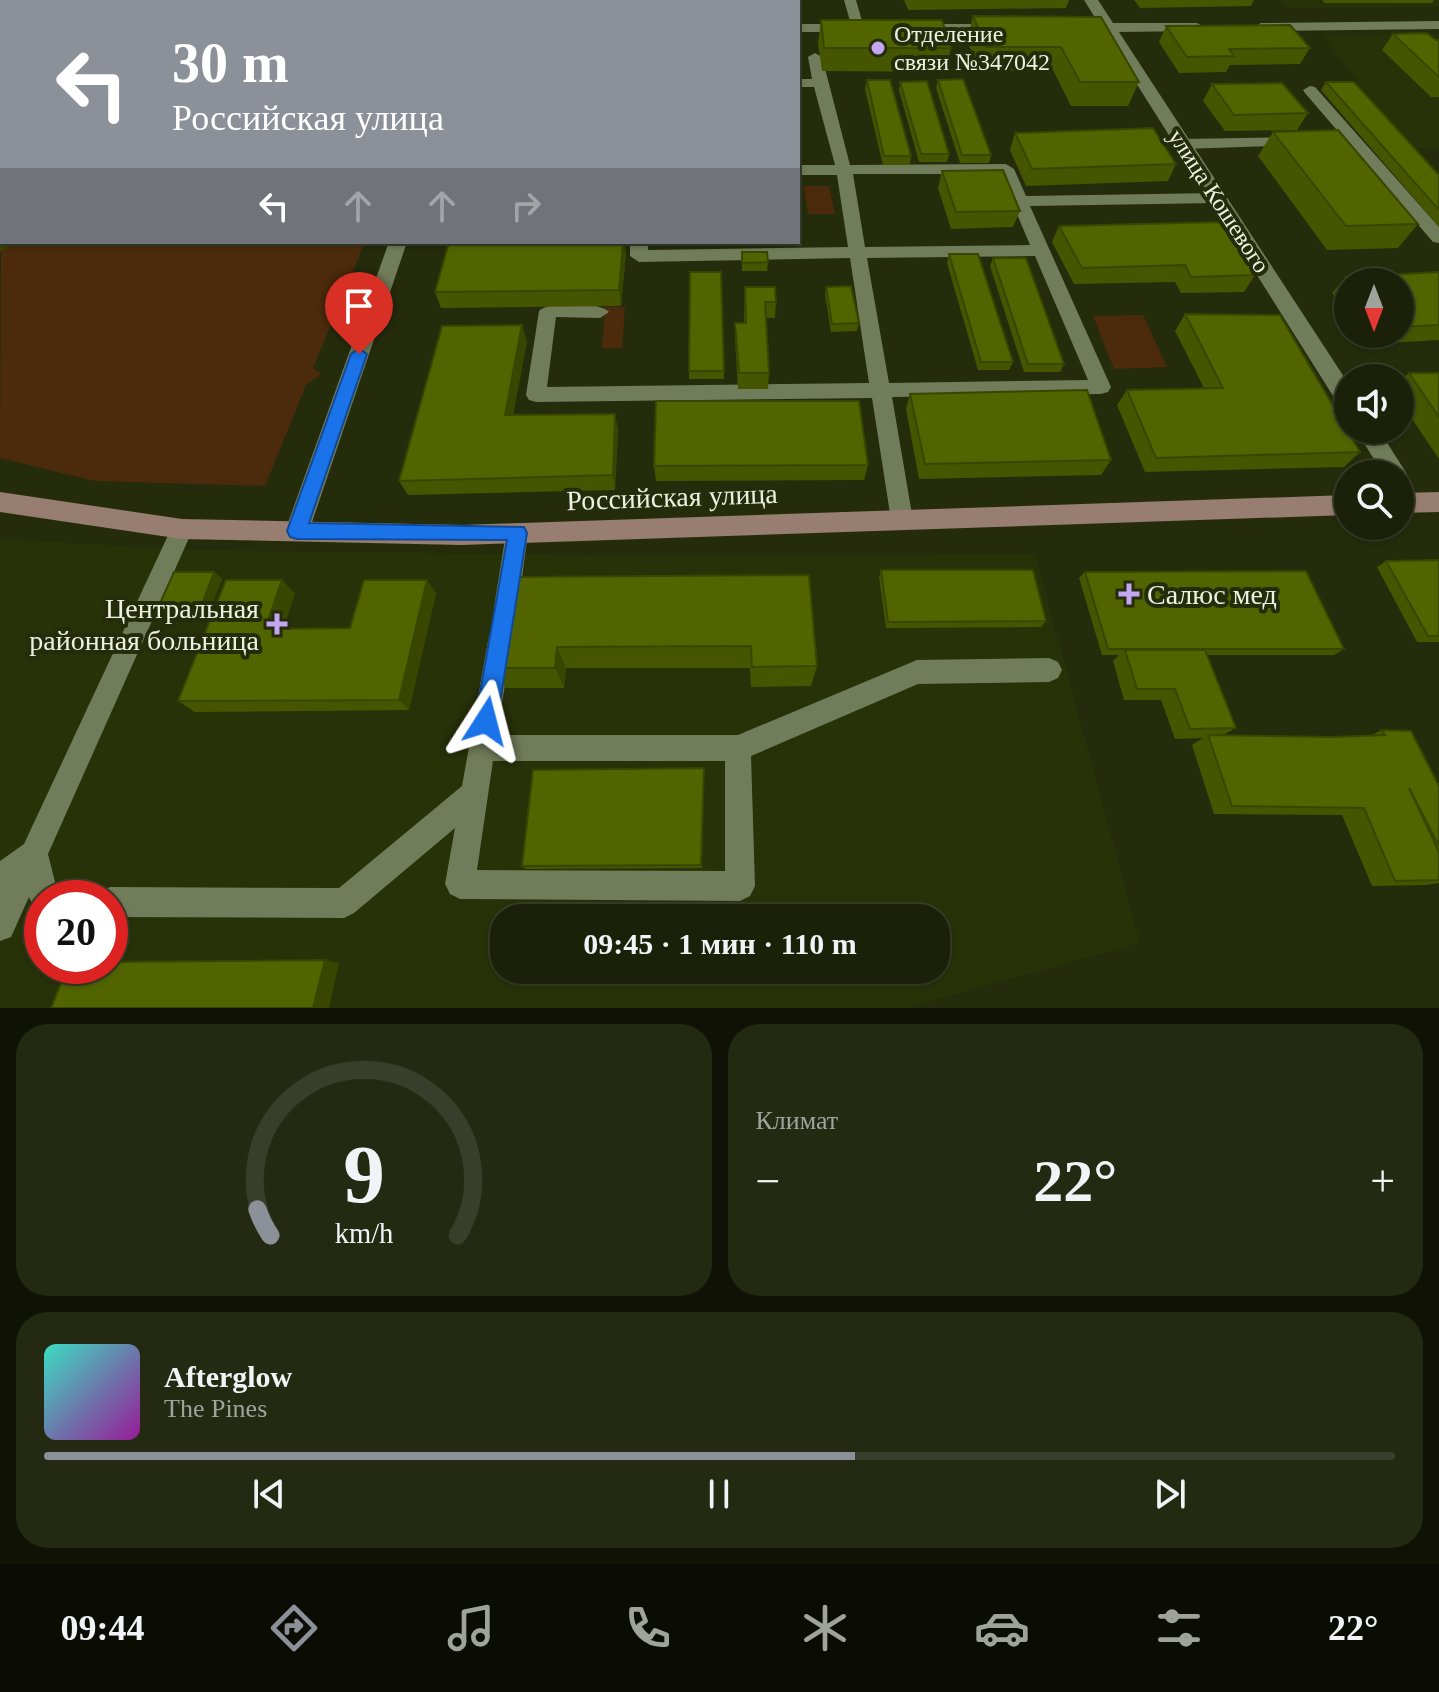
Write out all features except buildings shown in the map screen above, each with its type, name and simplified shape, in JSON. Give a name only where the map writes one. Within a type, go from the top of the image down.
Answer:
[{"type":"street","name":"улица Кошевого","points":[[1091,0],[1334,379]]},
{"type":"street","points":[[1240,27],[1439,25]]},
{"type":"street","points":[[1061,28],[1211,27]]},
{"type":"street","points":[[800,28],[866,28]]},
{"type":"street","points":[[905,28],[1014,28]]},
{"type":"street","points":[[297,531],[397,244]]},
{"type":"street","points":[[1414,498],[1439,502]]},
{"type":"street","name":"Российская улица","points":[[0,502],[182,529],[517,533],[1334,505]]},
{"type":"lane","points":[[850,0],[866,28]]},
{"type":"lane","points":[[815,57],[844,170],[902,520]]},
{"type":"lane","points":[[800,83],[820,83]]},
{"type":"lane","points":[[1310,90],[1347,141],[1439,238]]},
{"type":"lane","points":[[1182,144],[1311,142]]},
{"type":"lane","points":[[600,312],[548,311],[536,395],[1101,387],[1006,169],[800,170]]},
{"type":"lane","points":[[1020,201],[1217,198]]},
{"type":"lane","points":[[639,244],[639,256],[1042,250]]},
{"type":"lane","points":[[0,926],[182,529]]},
{"type":"lane","points":[[517,533],[460,884],[740,886],[738,748]]},
{"type":"lane","points":[[482,748],[738,748],[917,672],[1049,670]]},
{"type":"lane","points":[[128,902],[344,903],[474,794]]},
{"type":"lane","points":[[0,878],[34,854]]},
{"type":"lane","points":[[34,854],[40,880]]},
{"type":"shaded area","points":[[1280,0],[1439,0],[1439,7],[1287,8]]},
{"type":"shaded area","points":[[1439,34],[1439,148],[1411,149],[1322,35]]},
{"type":"shaded area","points":[[803,186],[829,186],[835,214],[808,214]]},
{"type":"shaded area","points":[[1,244],[364,244],[313,368],[321,374],[306,385],[265,486],[95,481],[0,458]]},
{"type":"shaded area","points":[[605,307],[625,307],[622,348],[602,348]]},
{"type":"shaded area","points":[[1143,315],[1167,367],[1114,369],[1093,316]]},
{"type":"shaded area","points":[[0,539],[193,550],[677,556],[1035,554],[1140,943],[905,1008],[0,1008]]},
{"type":"place","name":"Отделение связи №347042","points":[[878,48]]},
{"type":"place","name":"Салюc мед","points":[[1129,594]]},
{"type":"place","name":"Центральная районная больница","points":[[277,624]]},
{"type":"route","points":[[359,354],[297,531],[462,535],[517,533],[486,721]]}]
